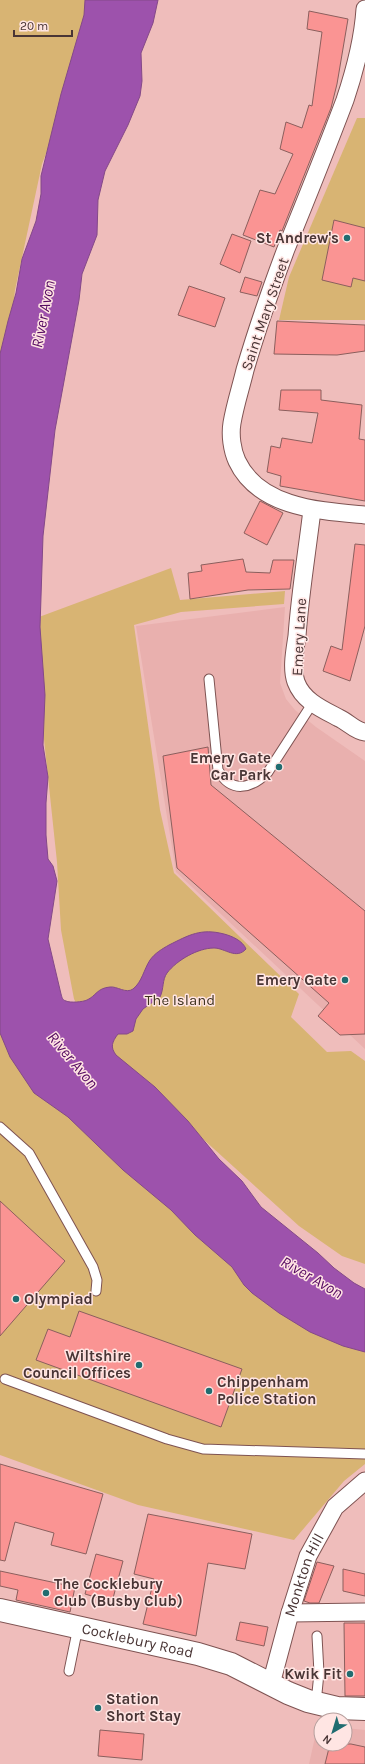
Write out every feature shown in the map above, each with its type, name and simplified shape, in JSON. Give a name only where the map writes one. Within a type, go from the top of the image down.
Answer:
[{"type":"street","name":"Saint Mary Street","points":[[365,9],[354,72],[345,100],[263,310],[232,424],[232,447],[237,462],[245,474],[257,485],[274,496],[292,504],[312,510],[365,515]]},
{"type":"street","name":"Emery Lane","points":[[312,510],[300,597],[294,674],[300,690],[312,704],[346,721],[363,734]]},
{"type":"street","name":"Monkton Hill","points":[[271,1684],[290,1613],[308,1556],[335,1507],[365,1480]]},
{"type":"street","name":"Cocklebury Road","points":[[0,1612],[78,1627],[198,1654],[231,1664],[295,1696],[316,1703],[337,1708],[365,1709]]},
{"type":"street","points":[[290,1613],[365,1612]]},
{"type":"lane","points":[[209,679],[218,770],[225,780],[237,786],[253,784],[260,780],[268,772],[312,704]]},
{"type":"lane","points":[[0,1127],[29,1153],[94,1267],[97,1280],[96,1291]]},
{"type":"lane","points":[[5,1379],[167,1439],[203,1449],[365,1454]]},
{"type":"lane","points":[[69,1671],[78,1627]]},
{"type":"lane","points":[[316,1703],[319,1674],[317,1636]]},
{"type":"shaded area","points":[[285,607],[280,683],[286,699],[295,710],[316,727],[365,761],[365,1049],[176,872],[136,626]]},
{"type":"shaded area","points":[[353,1729],[365,1730],[365,1764],[309,1764],[313,1746],[313,1752],[353,1752]]},
{"type":"green space","points":[[0,0],[92,0],[66,101],[42,164],[15,290],[0,427]]},
{"type":"green space","points":[[357,118],[365,118],[365,320],[279,320],[289,277]]},
{"type":"green space","name":"The Island","points":[[171,568],[180,600],[285,591],[284,604],[181,612],[134,625],[160,810],[174,873],[299,994],[291,1017],[327,1052],[351,1051],[365,1061],[365,1264],[342,1256],[299,1226],[97,1043],[74,999],[61,930],[57,862],[37,673],[39,617]]},
{"type":"green space","points":[[0,1023],[365,1342],[365,1464],[344,1481],[294,1540],[138,1505],[0,1455]]},
{"type":"water","name":"River Avon","points":[[85,0],[158,0],[153,23],[141,53],[142,81],[140,96],[128,125],[105,171],[98,200],[97,235],[82,274],[79,300],[55,430],[43,536],[40,627],[45,695],[43,745],[48,777],[46,835],[48,859],[53,866],[57,881],[48,939],[62,997],[68,1002],[87,1000],[99,990],[106,988],[113,987],[127,991],[133,989],[139,983],[150,960],[156,953],[183,938],[195,934],[202,932],[216,932],[237,939],[245,946],[246,949],[242,952],[234,954],[214,948],[195,952],[182,959],[167,973],[160,997],[143,1009],[136,1019],[133,1031],[127,1034],[118,1034],[112,1047],[116,1055],[155,1087],[188,1121],[219,1159],[242,1181],[261,1207],[318,1253],[334,1268],[354,1283],[365,1289],[365,1352],[343,1346],[310,1332],[279,1313],[252,1293],[244,1285],[232,1267],[195,1235],[171,1210],[123,1170],[68,1117],[34,1093],[10,1057],[0,1033],[0,354],[16,293],[22,259],[36,221],[41,194],[41,176],[61,94],[84,15]]},
{"type":"building","points":[[309,11],[348,19],[337,84],[331,108],[282,231],[280,230],[274,247],[243,235],[260,190],[275,194],[293,154],[280,149],[286,122],[302,128],[309,105],[312,106],[322,32],[307,29]]},
{"type":"building","name":"St Andrew's","points":[[334,220],[365,228],[365,281],[353,278],[351,287],[322,280]]},
{"type":"building","points":[[232,234],[251,241],[240,273],[220,264]]},
{"type":"building","points":[[245,277],[262,282],[257,296],[240,292]]},
{"type":"building","points":[[189,286],[225,298],[215,327],[178,315]]},
{"type":"building","points":[[277,321],[365,325],[365,351],[337,355],[274,354]]},
{"type":"building","points":[[281,390],[321,390],[321,400],[362,405],[359,439],[365,440],[365,501],[280,486],[281,476],[267,472],[271,446],[280,448],[282,438],[312,443],[318,413],[279,410]]},
{"type":"building","points":[[260,501],[283,513],[267,545],[244,533]]},
{"type":"building","points":[[355,544],[365,545],[365,626],[350,681],[323,671],[331,646],[342,650]]},
{"type":"building","points":[[243,559],[246,572],[270,573],[273,560],[294,560],[290,589],[248,590],[190,599],[188,573],[202,571],[201,565]]},
{"type":"building","points":[[208,747],[211,785],[365,911],[365,1034],[340,1035],[318,1016],[329,1003],[177,868],[163,756]]},
{"type":"building","name":"Olympiad","points":[[0,1201],[65,1261],[0,1336]]},
{"type":"building","name":"Wiltshire Council Offices","points":[[79,1311],[242,1369],[221,1427],[36,1360],[48,1329],[70,1337]]},
{"type":"building","points":[[0,1464],[103,1494],[86,1554],[51,1545],[54,1533],[15,1522],[5,1561],[0,1560]]},
{"type":"building","points":[[148,1514],[252,1534],[245,1569],[208,1563],[196,1636],[143,1624],[154,1579],[134,1574]]},
{"type":"building","points":[[96,1554],[123,1561],[112,1602],[85,1594]]},
{"type":"building","points":[[317,1562],[334,1566],[319,1603],[310,1603],[304,1601]]},
{"type":"building","points":[[343,1569],[365,1574],[365,1596],[343,1591]]},
{"type":"building","name":"The Cocklebury Club (Busby Club)","points":[[0,1571],[75,1587],[70,1612],[16,1600],[18,1590],[0,1586]]},
{"type":"building","points":[[240,1622],[268,1627],[264,1646],[236,1640]]},
{"type":"building","points":[[344,1623],[365,1623],[365,1696],[345,1696]]},
{"type":"building","points":[[100,1730],[144,1734],[142,1760],[98,1756]]},
{"type":"building","points":[[353,1744],[365,1747],[365,1764],[325,1764],[328,1752],[353,1752]]},
{"type":"place","name":"St Andrew's","points":[[347,238]]},
{"type":"place","name":"Emery Gate Car Park","points":[[279,767]]},
{"type":"place","name":"Emery Gate","points":[[345,980]]},
{"type":"place","name":"Olympiad","points":[[16,1299]]},
{"type":"place","name":"Wiltshire Council Offices","points":[[139,1365]]},
{"type":"place","name":"Chippenham Police Station","points":[[209,1391]]},
{"type":"place","name":"The Cocklebury Club (Busby Club)","points":[[46,1593]]},
{"type":"place","name":"Kwik Fit","points":[[350,1674]]},
{"type":"place","name":"Station Short Stay","points":[[98,1708]]}]
